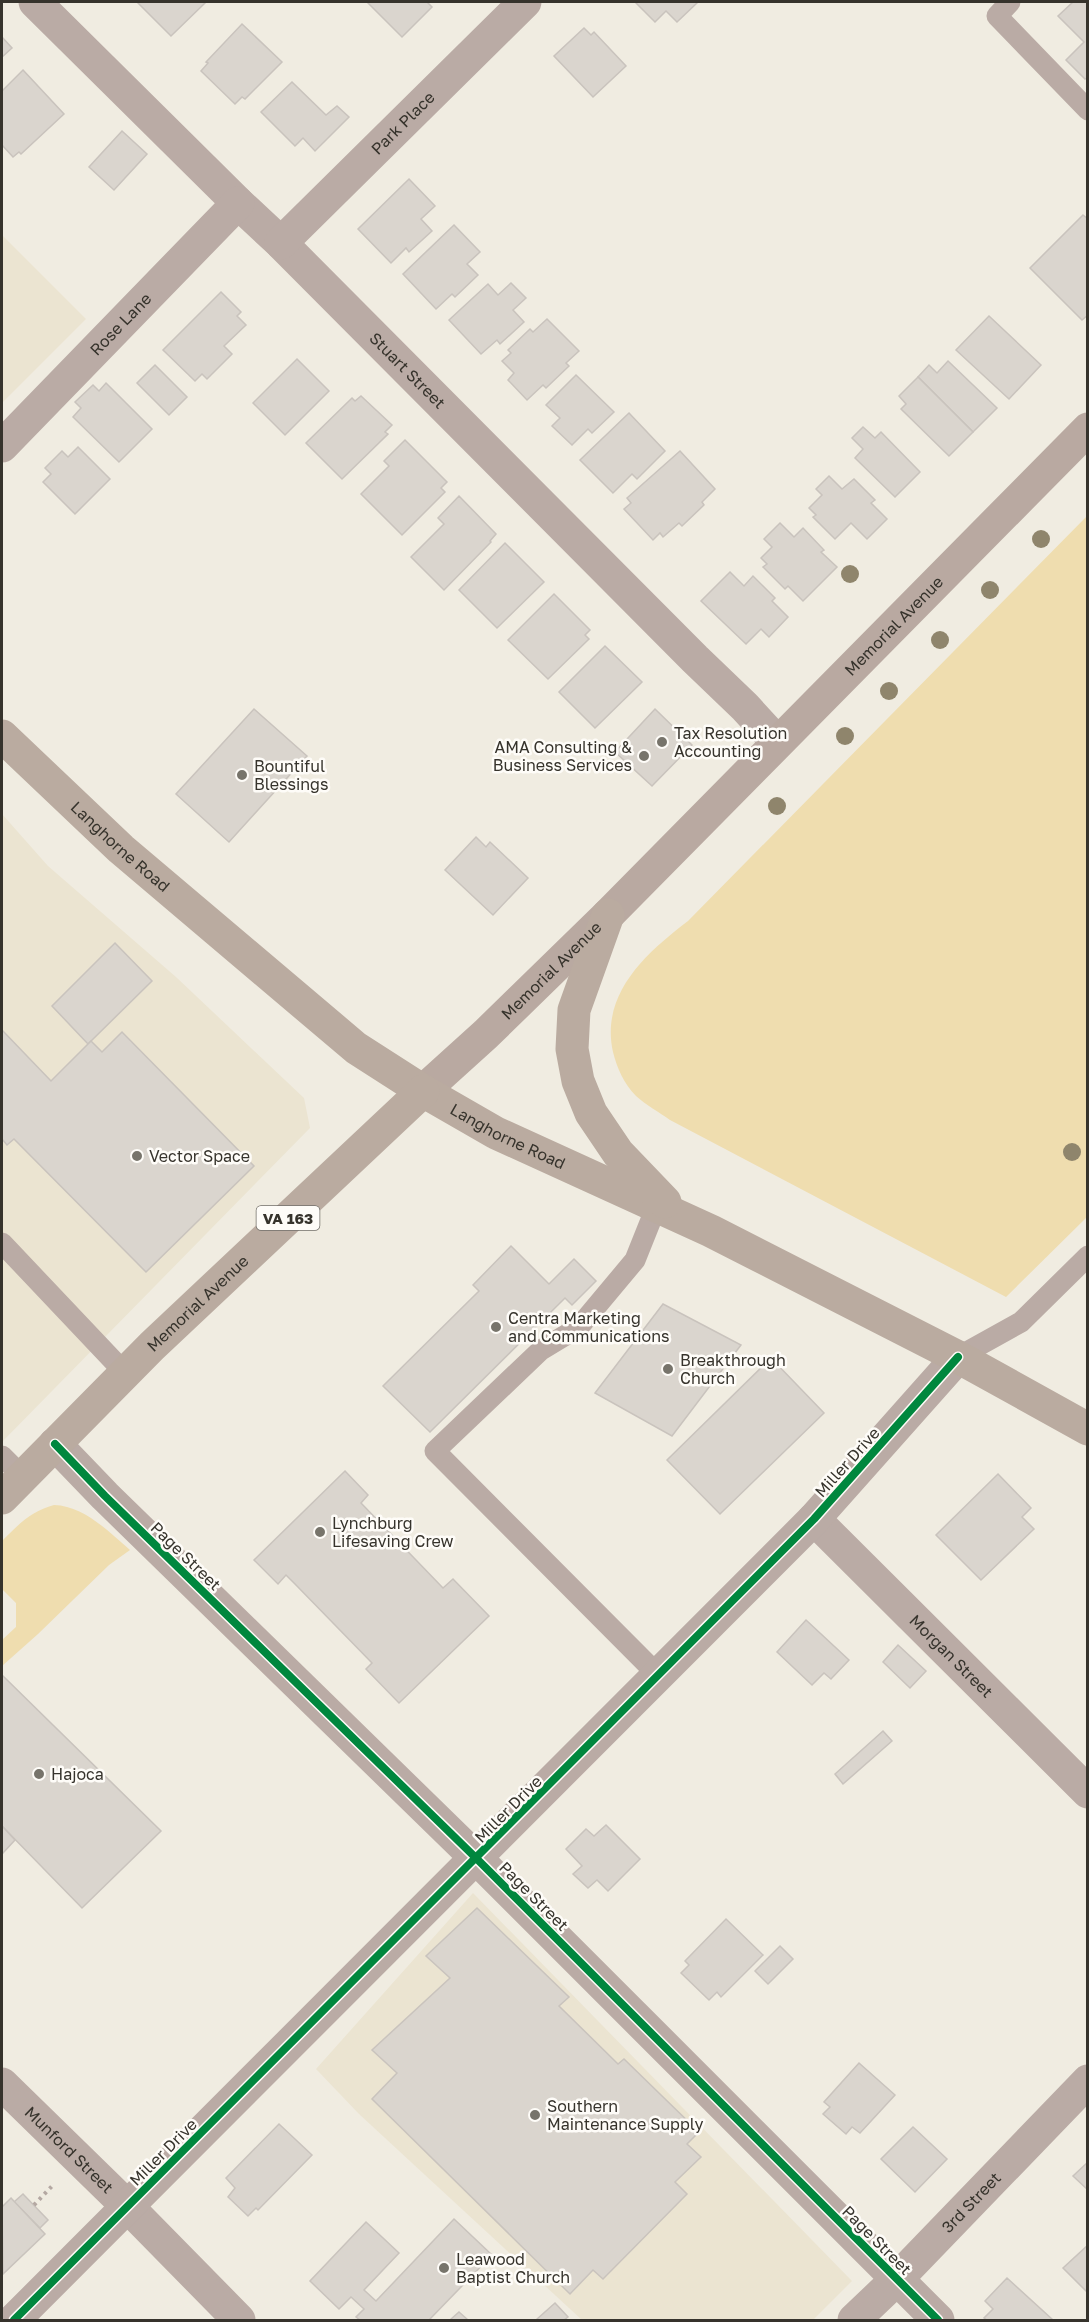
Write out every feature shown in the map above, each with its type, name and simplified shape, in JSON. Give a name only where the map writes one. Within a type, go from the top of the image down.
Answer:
[{"type":"main road","name":"Memorial Avenue","points":[[9,1477],[55,1444],[125,1373],[486,1034],[608,915],[1088,429]]},
{"type":"main road","name":"Langhorne Road","points":[[2,735],[121,849],[357,1048],[423,1091],[496,1133],[667,1209],[958,1357],[1088,1428]]},
{"type":"main road","points":[[608,915],[574,1010],[572,1049],[578,1081],[591,1113],[618,1153],[667,1209]]},
{"type":"street","name":"Stuart Street","points":[[34,2],[281,243],[686,651],[745,707],[777,742]]},
{"type":"street","name":"Park Place","points":[[281,243],[525,2]]},
{"type":"street","name":"Rose Lane","points":[[2,446],[238,203]]},
{"type":"street","name":"Miller Drive","points":[[14,2320],[477,1859],[814,1519],[958,1357]]},
{"type":"street","name":"Page Street","points":[[55,1444],[105,1496],[477,1859],[938,2320]]},
{"type":"street","name":"Morgan Street","points":[[814,1519],[1088,1792]]},
{"type":"street","name":"3rd Street","points":[[854,2320],[1088,2080]]},
{"type":"street","name":"Munford Street","points":[[2,2084],[239,2320]]},
{"type":"lane","points":[[1010,2],[997,16],[1088,110]]},
{"type":"lane","points":[[659,1676],[435,1451],[541,1350],[579,1327],[635,1260],[667,1209]]},
{"type":"lane","points":[[2,1243],[125,1373]]},
{"type":"lane","points":[[958,1357],[1021,1322],[1088,1256]]},
{"type":"path","points":[[34,2205],[57,2181]]},
{"type":"shaded area","points":[[2,235],[86,319],[2,403]]},
{"type":"shaded area","points":[[1087,516],[1087,1217],[1006,1297],[670,1120],[636,1096],[628,1086],[613,1052],[611,1031],[613,1012],[620,994],[642,961],[688,921]]},
{"type":"shaded area","points":[[2,814],[48,866],[176,977],[304,1098],[310,1128],[2,1442]]},
{"type":"shaded area","points":[[54,1505],[65,1506],[85,1515],[130,1550],[109,1565],[2,1666],[2,1640],[16,1627],[16,1603],[2,1589],[2,1541],[32,1515]]},
{"type":"shaded area","name":"Southern Maintenance Supply","points":[[473,1893],[852,2281],[813,2320],[582,2320],[359,2114],[316,2069]]},
{"type":"building","points":[[137,2],[206,2],[171,36]]},
{"type":"building","points":[[367,2],[427,2],[432,7],[402,37]]},
{"type":"building","points":[[698,2],[677,22],[666,11],[655,22],[636,3]]},
{"type":"building","points":[[1073,2],[1088,2],[1088,77],[1085,79],[1066,60],[1084,42],[1058,16]]},
{"type":"building","points":[[242,24],[282,62],[245,99],[242,97],[235,104],[201,71],[208,63],[206,62]]},
{"type":"building","points":[[584,28],[591,35],[594,32],[626,66],[593,97],[554,56]]},
{"type":"building","points":[[2,37],[12,48],[2,57]]},
{"type":"building","points":[[23,70],[64,114],[21,154],[19,152],[13,157],[2,145],[2,91]]},
{"type":"building","points":[[292,82],[326,115],[337,106],[349,117],[315,151],[303,138],[295,146],[261,112]]},
{"type":"building","points":[[122,131],[147,154],[114,190],[89,167]]},
{"type":"building","points":[[409,179],[435,206],[421,219],[432,231],[409,252],[406,248],[391,263],[358,229]]},
{"type":"building","points":[[1083,215],[1088,219],[1088,315],[1082,320],[1030,268]]},
{"type":"building","points":[[454,225],[480,252],[467,264],[478,275],[455,297],[452,294],[436,309],[403,274]]},
{"type":"building","points":[[511,283],[526,298],[513,310],[524,322],[500,344],[497,340],[481,354],[449,320],[488,284],[498,295]]},
{"type":"building","points":[[221,292],[241,312],[237,316],[246,325],[224,346],[232,354],[207,379],[202,374],[195,381],[163,350]]},
{"type":"building","points":[[989,316],[1041,365],[1009,399],[956,350]]},
{"type":"building","points":[[547,319],[579,351],[566,363],[569,366],[546,388],[543,385],[527,400],[508,380],[514,373],[502,361],[511,353],[508,350],[530,329],[533,332]]},
{"type":"building","points":[[297,359],[329,391],[285,435],[253,403]]},
{"type":"building","points":[[948,361],[997,408],[973,432],[918,377],[929,365],[937,373]]},
{"type":"building","points":[[155,365],[187,397],[169,415],[137,383]]},
{"type":"building","points":[[576,375],[614,412],[592,433],[588,429],[572,445],[552,426],[560,418],[546,405]]},
{"type":"building","points":[[918,377],[973,432],[949,456],[901,409],[906,404],[899,396]]},
{"type":"building","points":[[106,383],[152,429],[119,462],[73,417],[81,408],[75,402],[93,385],[99,391]]},
{"type":"building","points":[[361,396],[392,425],[385,432],[388,434],[342,479],[306,443],[352,398],[355,401]]},
{"type":"building","points":[[629,413],[665,451],[637,479],[632,474],[613,493],[580,460]]},
{"type":"building","points":[[863,427],[875,438],[881,432],[920,472],[895,497],[855,458],[863,449],[852,438]]},
{"type":"building","points":[[405,440],[447,482],[441,488],[445,492],[402,535],[361,494],[389,466],[384,461]]},
{"type":"building","points":[[78,447],[110,479],[75,514],[43,482],[51,474],[45,468],[62,451],[68,457]]},
{"type":"building","points":[[680,451],[715,489],[702,502],[704,505],[682,526],[679,523],[663,537],[660,533],[653,540],[624,509],[631,503],[627,498]]},
{"type":"building","points":[[829,476],[842,489],[854,479],[875,500],[871,503],[887,519],[867,539],[851,523],[835,539],[813,517],[816,515],[809,508],[822,495],[816,489]]},
{"type":"building","points":[[459,496],[496,534],[444,590],[411,557],[444,524],[438,518]]},
{"type":"building","points":[[780,523],[794,537],[803,528],[824,550],[821,552],[837,567],[803,601],[788,586],[785,589],[763,567],[767,564],[761,558],[772,547],[764,539]]},
{"type":"building","points":[[505,543],[544,582],[497,628],[459,590]]},
{"type":"building","points":[[730,572],[744,586],[753,576],[775,598],[772,601],[788,617],[769,637],[761,629],[746,644],[701,601]]},
{"type":"building","points":[[554,594],[590,630],[585,635],[589,639],[548,679],[508,640]]},
{"type":"building","points":[[605,646],[642,682],[595,728],[559,692]]},
{"type":"building","name":"Bountiful Blessings","points":[[254,709],[307,756],[229,842],[176,794]]},
{"type":"building","points":[[655,709],[692,745],[652,786],[615,752]]},
{"type":"building","points":[[476,837],[486,847],[490,842],[528,878],[493,915],[445,870]]},
{"type":"building","points":[[115,943],[152,981],[88,1044],[52,1006]]},
{"type":"building","name":"Vector Space","points":[[2,1030],[51,1081],[91,1041],[102,1052],[122,1032],[254,1166],[146,1272],[14,1139],[7,1145],[2,1139]]},
{"type":"building","points":[[511,1246],[549,1284],[574,1259],[596,1281],[572,1305],[565,1298],[430,1432],[383,1386],[479,1291],[473,1285]]},
{"type":"building","name":"Breakthrough Church","points":[[663,1304],[741,1345],[672,1436],[595,1393]]},
{"type":"building","points":[[771,1358],[824,1413],[720,1514],[667,1460]]},
{"type":"building","points":[[345,1471],[368,1495],[361,1503],[443,1588],[453,1579],[489,1616],[399,1703],[366,1669],[372,1663],[286,1575],[278,1584],[254,1560]]},
{"type":"building","points":[[998,1474],[1031,1508],[1022,1517],[1034,1529],[981,1580],[936,1535]]},
{"type":"building","points":[[806,1620],[849,1660],[831,1679],[824,1673],[812,1685],[777,1652]]},
{"type":"building","points":[[898,1645],[926,1671],[910,1688],[883,1662]]},
{"type":"building","points":[[2,1675],[161,1831],[82,1908],[2,1826]]},
{"type":"building","points":[[883,1731],[892,1741],[843,1784],[835,1774]]},
{"type":"building","points":[[606,1825],[640,1859],[608,1891],[597,1880],[588,1888],[573,1874],[582,1866],[566,1849],[586,1829],[594,1836]]},
{"type":"building","points":[[2,1826],[15,1840],[2,1854]]},
{"type":"building","name":"Southern Maintenance Supply","points":[[477,1908],[569,1997],[559,2006],[618,2064],[624,2059],[699,2132],[687,2144],[701,2157],[675,2182],[687,2194],[603,2279],[593,2270],[570,2294],[372,2099],[397,2073],[372,2050],[450,1978],[426,1956]]},
{"type":"building","points":[[726,1919],[763,1955],[721,1997],[717,1992],[709,2000],[681,1973],[689,1965],[685,1961]]},
{"type":"building","points":[[780,1946],[793,1959],[768,1984],[755,1971]]},
{"type":"building","points":[[859,2063],[895,2095],[860,2133],[852,2127],[846,2134],[823,2114],[830,2107],[824,2102]]},
{"type":"building","points":[[279,2124],[312,2155],[258,2210],[256,2208],[248,2216],[228,2197],[235,2188],[226,2178]]},
{"type":"building","points":[[913,2127],[947,2159],[915,2192],[881,2159]]},
{"type":"building","points":[[1088,2162],[1088,2190],[1073,2176]]},
{"type":"building","points":[[23,2194],[48,2220],[40,2228],[14,2202]]},
{"type":"building","points":[[11,2198],[45,2234],[3,2274],[2,2207]]},
{"type":"building","name":"Leawood Baptist Church","points":[[454,2219],[492,2255],[429,2320],[360,2320],[356,2317],[364,2309],[351,2297],[339,2309],[310,2281],[366,2222],[399,2253],[364,2290],[376,2301]]},
{"type":"building","points":[[1088,2245],[1088,2293],[1063,2268]]},
{"type":"building","points":[[1007,2278],[1053,2320],[987,2320],[984,2318],[993,2309],[985,2301]]},
{"type":"building","points":[[555,2303],[568,2317],[564,2320],[536,2320]]},
{"type":"building","points":[[459,2312],[468,2320],[450,2320]]},
{"type":"cycle path","points":[[14,2320],[814,1519],[958,1357]]},
{"type":"cycle path","points":[[55,1444],[105,1496],[477,1859],[938,2320]]},
{"type":"place","name":"Tax Resolution Accounting","points":[[662,742]]},
{"type":"place","name":"AMA Consulting & Business Services","points":[[644,756]]},
{"type":"place","name":"Bountiful Blessings","points":[[242,775]]},
{"type":"place","name":"Vector Space","points":[[137,1156]]},
{"type":"place","name":"Centra Marketing and Communications","points":[[496,1327]]},
{"type":"place","name":"Breakthrough Church","points":[[668,1369]]},
{"type":"place","name":"Lynchburg Lifesaving Crew","points":[[320,1532]]},
{"type":"place","name":"Hajoca","points":[[39,1774]]},
{"type":"place","name":"Southern Maintenance Supply","points":[[535,2115]]},
{"type":"place","name":"Leawood Baptist Church","points":[[444,2268]]}]
